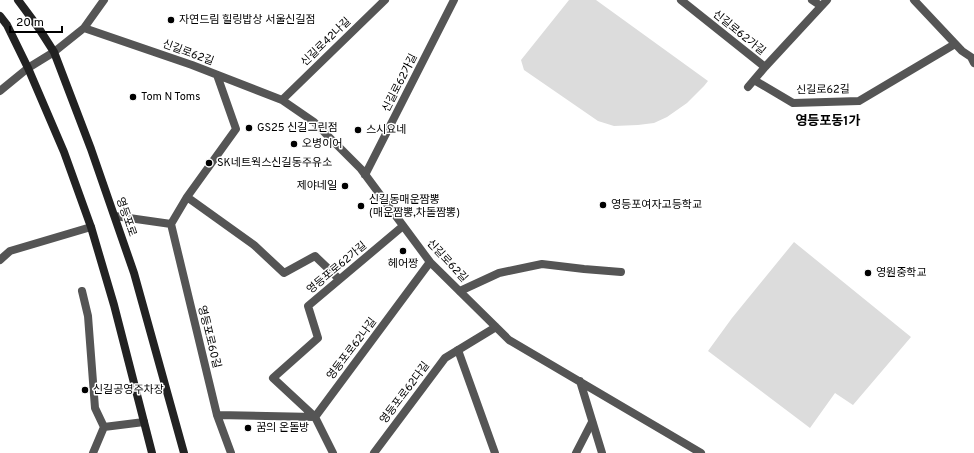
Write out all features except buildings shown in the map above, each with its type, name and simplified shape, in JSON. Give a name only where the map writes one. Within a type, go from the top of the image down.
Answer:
[{"type":"main road","name":"영등포로","points":[[18,0],[54,52],[91,149],[134,273],[184,453]]},
{"type":"main road","points":[[0,16],[7,25],[28,68],[64,152],[91,227],[114,305],[152,453]]},
{"type":"street","points":[[0,92],[28,68],[54,52],[84,28],[104,0]]},
{"type":"street","name":"신길로42나길","points":[[282,100],[385,0]]},
{"type":"street","name":"신길로62가길","points":[[365,175],[454,0]]},
{"type":"street","name":"신길로62가길","points":[[681,0],[765,67]]},
{"type":"street","points":[[748,87],[824,3],[812,0]]},
{"type":"street","points":[[914,0],[962,51],[973,58]]},
{"type":"street","name":"신길로62길","points":[[84,28],[192,65],[282,100],[314,122],[361,169],[430,262],[509,340],[701,453]]},
{"type":"street","name":"신길로62길","points":[[754,80],[793,103],[859,101],[955,44]]},
{"type":"street","points":[[115,216],[171,224],[187,197],[236,129],[217,75]]},
{"type":"street","points":[[187,197],[254,245],[284,273],[315,256],[340,280]]},
{"type":"street","name":"영등포로60길","points":[[171,224],[217,415],[231,453]]},
{"type":"street","name":"영등포로62가길","points":[[315,417],[273,378],[318,338],[308,306],[403,226]]},
{"type":"street","points":[[0,260],[10,251],[91,227]]},
{"type":"street","name":"영등포로62나길","points":[[315,417],[430,262]]},
{"type":"street","points":[[460,291],[499,273],[542,264],[621,272]]},
{"type":"street","points":[[82,291],[88,316],[95,408],[104,427],[93,453]]},
{"type":"street","name":"영등포로62다길","points":[[374,453],[444,358],[496,327]]},
{"type":"street","points":[[458,350],[495,453]]},
{"type":"street","points":[[580,381],[602,453]]},
{"type":"street","points":[[217,415],[315,417],[333,453]]},
{"type":"street","points":[[104,427],[144,422]]},
{"type":"street","points":[[576,453],[592,422]]},
{"type":"shaded area","points":[[569,0],[596,0],[708,81],[687,103],[667,117],[654,123],[614,126],[598,121],[524,70],[521,60]]},
{"type":"shaded area","points":[[794,242],[911,337],[853,405],[835,393],[810,428],[708,351],[732,318]]},
{"type":"place","name":"자연드림 힐링밥상 서울신길점","points":[[171,20]]},
{"type":"place","name":"Tom N Toms","points":[[133,97]]},
{"type":"place","name":"GS25 신길그린점","points":[[249,128]]},
{"type":"place","name":"스시요네","points":[[358,130]]},
{"type":"place","name":"오병이어","points":[[294,144]]},
{"type":"place","name":"SK네트웍스신길동주유소","points":[[209,163]]},
{"type":"place","name":"제야네일","points":[[345,186]]},
{"type":"place","name":"영등포여자고등학교","points":[[603,205]]},
{"type":"place","name":"신길동매운짬뽕 (매운짬뽕,차돌짬뽕)","points":[[361,206]]},
{"type":"place","name":"헤어짱","points":[[403,251]]},
{"type":"place","name":"영원중학교","points":[[868,273]]},
{"type":"place","name":"신길공영주차장","points":[[85,390]]},
{"type":"place","name":"꿈의 온돌방","points":[[248,428]]},
{"type":"district","name":"영등포동1가","points":[[828,122]]}]
